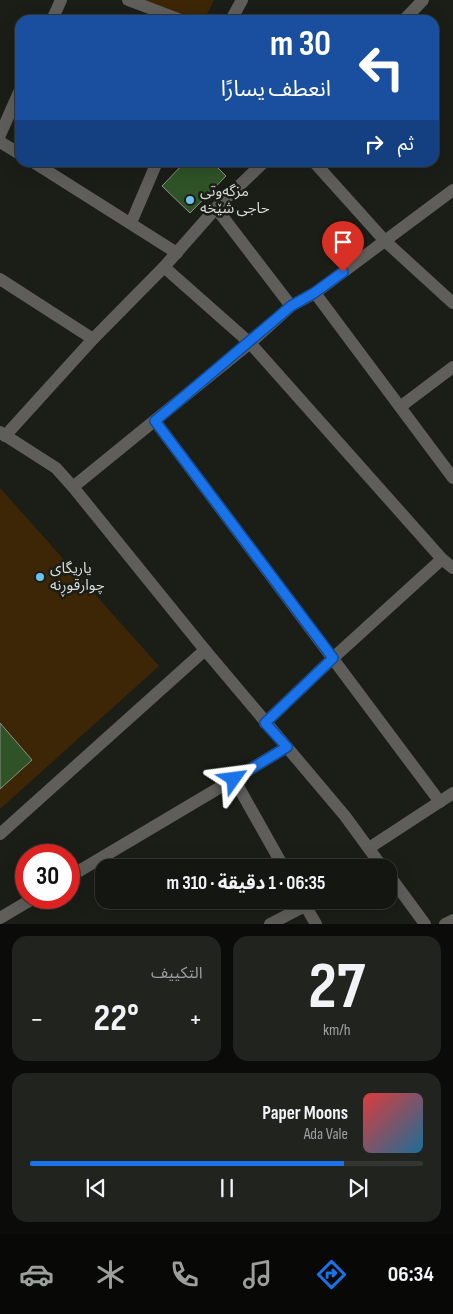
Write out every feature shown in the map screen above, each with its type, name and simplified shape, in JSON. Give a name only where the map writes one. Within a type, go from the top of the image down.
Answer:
[{"type":"street","points":[[54,15],[61,0]]},
{"type":"street","points":[[128,0],[168,15]]},
{"type":"street","points":[[234,15],[242,0]]},
{"type":"street","points":[[409,15],[423,0]]},
{"type":"street","points":[[0,134],[15,101]]},
{"type":"street","points":[[0,142],[15,151]]},
{"type":"street","points":[[42,167],[177,253]]},
{"type":"street","points":[[131,223],[155,167]]},
{"type":"street","points":[[259,167],[216,208],[164,268],[93,339],[3,434],[56,468],[73,487],[265,723],[345,816],[377,859]]},
{"type":"street","points":[[319,167],[386,241],[453,303]]},
{"type":"street","points":[[73,487],[250,343],[291,306],[314,293],[453,190]]},
{"type":"street","points":[[216,208],[291,306]]},
{"type":"street","points":[[164,268],[250,343],[442,559],[453,568]]},
{"type":"street","points":[[0,279],[93,339]]},
{"type":"street","points":[[314,293],[453,478]]},
{"type":"street","points":[[400,407],[453,367]]},
{"type":"street","points":[[155,421],[440,802]]},
{"type":"street","points":[[265,723],[442,559]]},
{"type":"street","points":[[0,834],[205,650]]},
{"type":"street","points":[[80,870],[287,747]]},
{"type":"street","points":[[234,779],[279,859]]},
{"type":"street","points":[[369,848],[453,794]]},
{"type":"street","points":[[397,886],[425,924]]},
{"type":"street","points":[[0,918],[15,909]]},
{"type":"street","points":[[270,924],[294,909]]},
{"type":"street","points":[[307,909],[316,924]]},
{"type":"street","points":[[445,924],[453,920]]},
{"type":"shaded area","points":[[137,0],[214,0],[206,15],[168,15]]},
{"type":"shaded area","name":"یاریگای چوارقوڕنە","points":[[0,488],[159,666],[0,809]]},
{"type":"building","name":"مزگەوتی حاجی شێخە","points":[[180,167],[217,167],[226,176],[190,213],[162,186]]},
{"type":"building","points":[[0,723],[32,760],[0,789]]},
{"type":"place","name":"مزگەوتی حاجی شێخە","points":[[190,200]]},
{"type":"place","name":"یاریگای چوارقوڕنە","points":[[40,577]]},
{"type":"route","points":[[234,779],[287,747],[265,723],[333,658],[155,421],[250,343],[291,306],[314,293],[343,272]]}]
